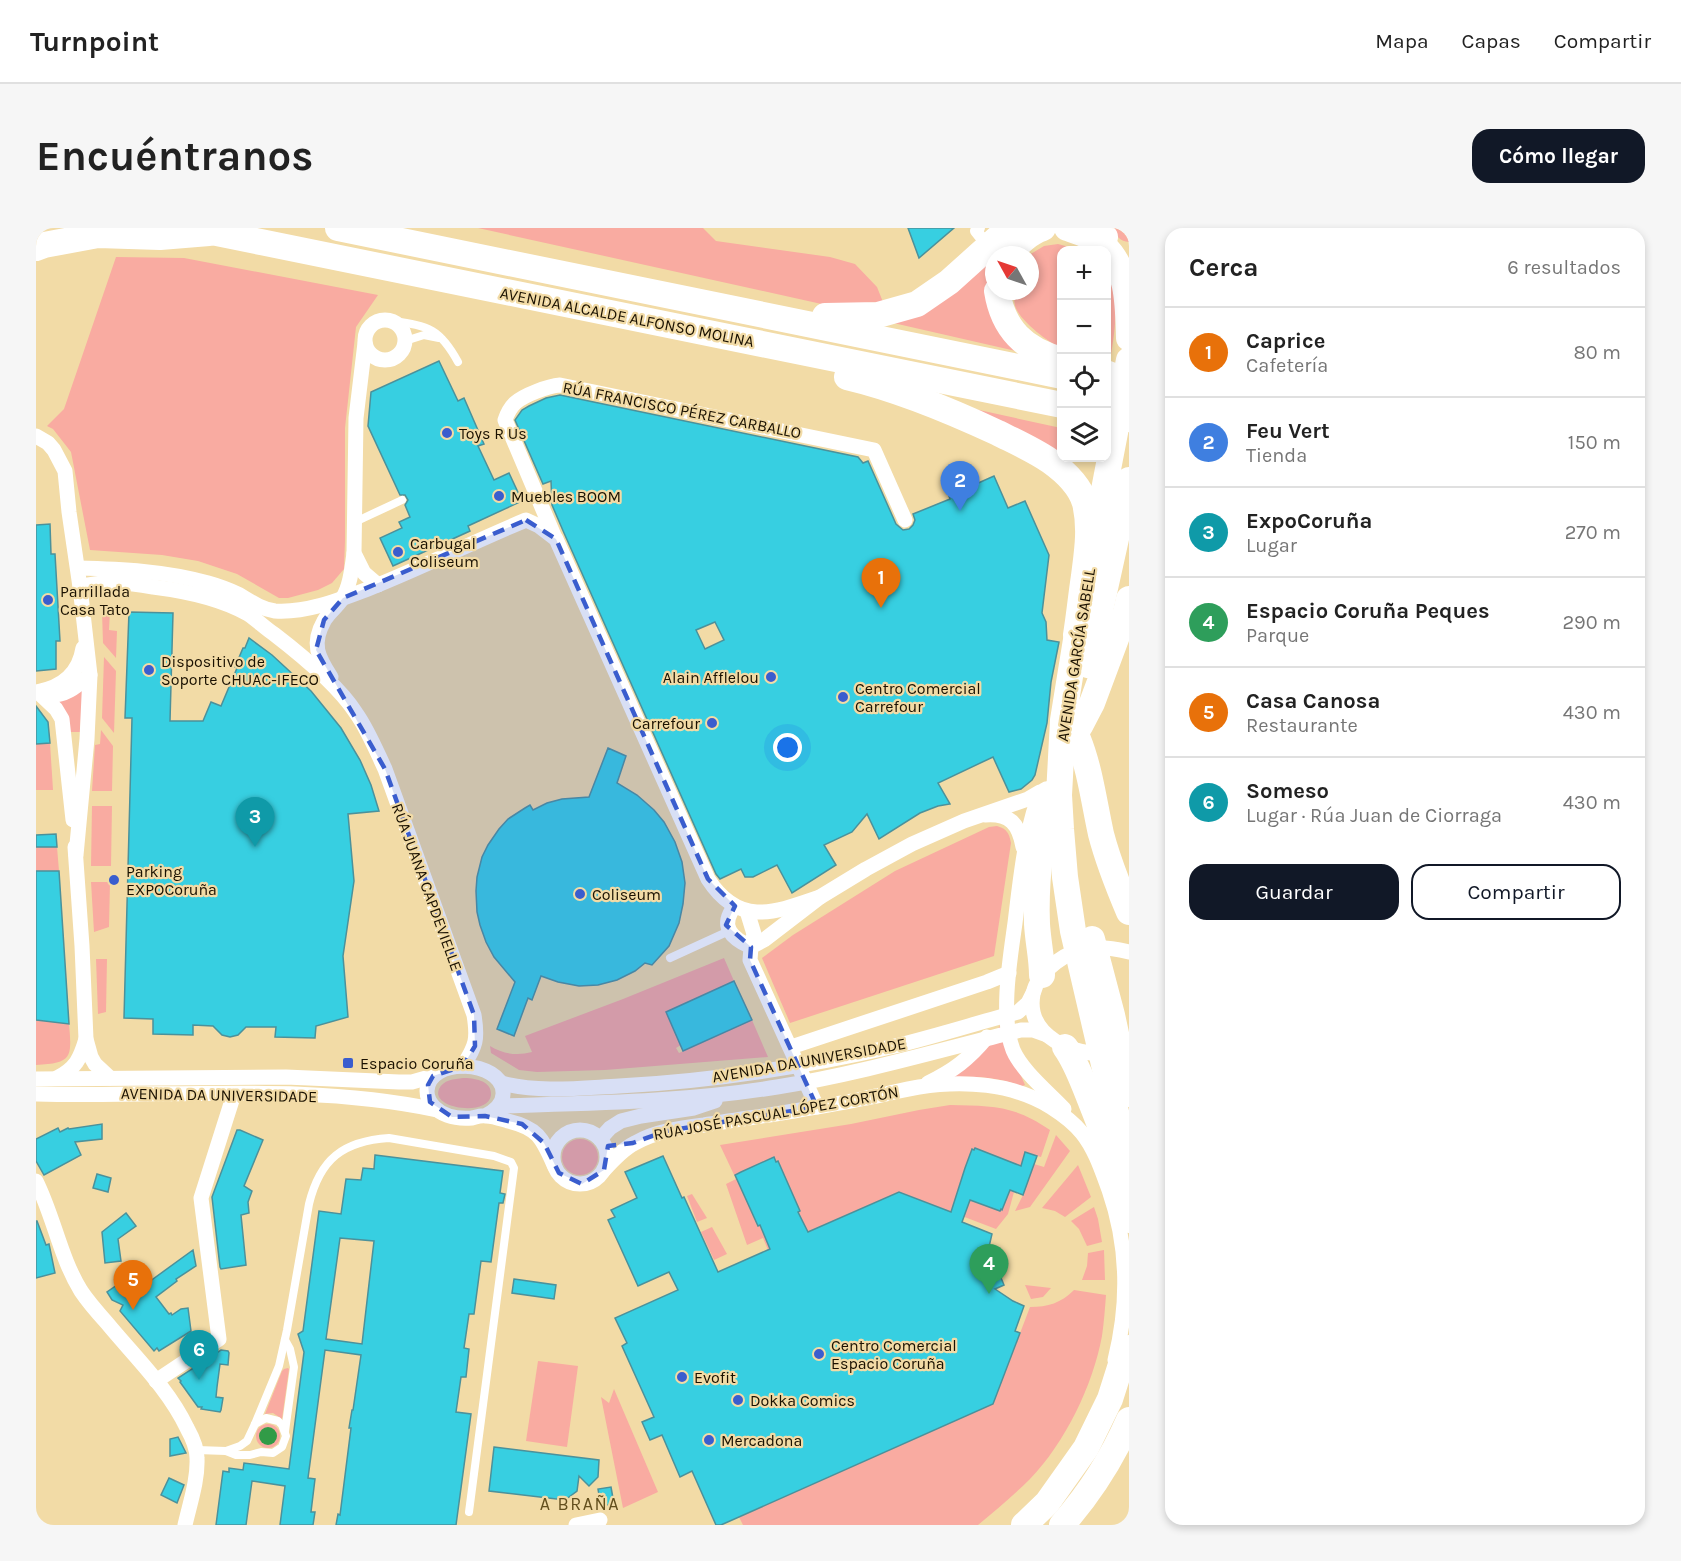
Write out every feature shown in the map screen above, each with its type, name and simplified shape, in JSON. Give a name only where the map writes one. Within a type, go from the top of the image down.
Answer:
[{"type":"main road","name":"AVENIDA ALCALDE ALFONSO MOLINA","points":[[338,228],[1057,375]]},
{"type":"main road","points":[[397,228],[454,252]]},
{"type":"main road","points":[[765,315],[878,315],[917,304],[949,282],[1009,228]]},
{"type":"main road","points":[[1017,246],[1038,229],[1043,228]]},
{"type":"main road","points":[[1066,228],[1088,235],[1104,245],[1114,259],[1123,279],[1128,306],[1129,338]]},
{"type":"main road","points":[[1081,228],[1117,248]]},
{"type":"main road","name":"AVENIDA ALCALDE ALFONSO MOLINA","points":[[36,248],[44,244],[98,235],[160,237],[202,230],[1057,404]]},
{"type":"main road","points":[[998,300],[1006,321],[1016,336],[1032,349],[1057,359]]},
{"type":"main road","points":[[750,342],[786,364],[870,382],[964,417],[1052,462],[1079,490],[1087,514],[1088,544],[1076,636]]},
{"type":"main road","name":"AVENIDA GARCÍA SABELL","points":[[1117,379],[1076,636],[1074,728],[1076,830],[1083,898],[1129,1094]]},
{"type":"main road","points":[[1111,415],[1129,419]]},
{"type":"main road","name":"AVENIDA GARCÍA SABELL","points":[[1129,480],[1074,728],[1060,761],[1060,806],[1065,877],[1072,930],[1129,1161]]},
{"type":"main road","points":[[1045,976],[1037,925],[1037,871],[1045,783],[1074,728],[1092,703],[1129,599]]},
{"type":"main road","points":[[1074,728],[1084,755],[1101,835],[1114,877],[1129,912]]},
{"type":"main road","points":[[1067,1045],[1105,1137],[1124,1196],[1129,1220]]},
{"type":"main road","points":[[1024,1525],[1047,1503],[1086,1448],[1106,1407],[1124,1355],[1129,1348]]},
{"type":"main road","points":[[1041,1525],[1082,1474],[1117,1407],[1129,1371]]},
{"type":"main road","points":[[1067,1520],[1102,1473],[1129,1420]]},
{"type":"street","points":[[360,384],[372,369],[385,360],[397,357],[404,347],[402,329],[393,321],[381,320],[375,322],[367,331],[365,343],[374,357],[385,360]]},
{"type":"street","name":"RÚA JUANA CAPDEVIELLE","points":[[365,343],[356,418],[354,553],[347,588],[343,598],[324,620],[316,650],[322,663],[371,738],[385,769],[474,1015],[477,1033],[474,1046],[463,1066]]},
{"type":"street","name":"RÚA FRANCISCO PÉREZ CARBALLO","points":[[741,909],[723,898],[708,879],[535,493],[505,420],[507,412],[522,398],[554,385],[570,386],[874,450],[905,520]]},
{"type":"street","points":[[42,439],[61,461],[65,471],[90,675],[87,739],[76,855]]},
{"type":"street","points":[[78,568],[156,573],[197,580],[238,594],[259,606],[273,610],[303,609],[387,583],[526,519],[535,493]]},
{"type":"street","points":[[526,519],[556,539]]},
{"type":"street","points":[[354,553],[364,573],[387,583]]},
{"type":"street","name":"RÚA JUANA CAPDEVIELLE","points":[[80,587],[93,583],[139,585],[193,594],[223,603],[249,615],[285,642],[326,678],[355,711]]},
{"type":"street","points":[[37,692],[57,685],[73,674],[82,654],[86,633]]},
{"type":"street","points":[[37,692],[52,695],[67,692],[90,675]]},
{"type":"street","points":[[37,692],[56,709],[62,718],[76,855],[86,1039],[95,1064],[110,1078]]},
{"type":"street","points":[[820,897],[778,911],[761,912],[741,909],[727,919],[726,925],[729,932],[743,944],[751,947],[764,940],[820,897],[866,869],[912,844],[976,816],[1028,799],[1045,783]]},
{"type":"street","name":"RÚA JOSÉ PASCUAL LÓPEZ CORTÓN","points":[[1010,1525],[1062,1470],[1092,1421],[1116,1358],[1122,1328],[1125,1278],[1118,1220],[1094,1154],[1066,1110],[1027,1070],[1014,1053],[1011,1043],[1008,1024],[1009,973],[1022,863],[1031,820],[1045,783]]},
{"type":"street","name":"RÚA JOSÉ PASCUAL LÓPEZ CORTÓN","points":[[976,816],[996,814],[1013,822],[1021,836],[1022,863]]},
{"type":"street","points":[[741,909],[754,934],[750,960],[817,1107]]},
{"type":"street","points":[[1067,1045],[1039,1025],[1034,1015],[1032,1006],[1045,976],[1071,953],[1081,949],[1122,950]]},
{"type":"street","points":[[791,1047],[1009,973]]},
{"type":"street","name":"RÚA JOSÉ PASCUAL LÓPEZ CORTÓN","points":[[920,1087],[960,1066],[987,1037],[1002,1004],[1009,973]]},
{"type":"street","name":"AVENIDA DA UNIVERSIDADE","points":[[501,1083],[525,1088],[587,1088],[708,1079],[771,1070],[894,1046],[1018,1012],[1028,1003],[1045,976]]},
{"type":"street","name":"AVENIDA DA UNIVERSIDADE","points":[[499,1107],[632,1102],[777,1087],[884,1064],[1021,1030],[1033,1029],[1067,1045],[1113,1052],[1129,1047]]},
{"type":"street","points":[[57,1078],[73,1068],[81,1055],[86,1039]]},
{"type":"street","points":[[463,1066],[482,1069],[501,1083],[503,1095],[499,1107],[493,1112],[485,1116],[452,1117],[437,1110],[430,1102],[427,1094],[428,1085],[433,1076],[443,1070],[463,1066]]},
{"type":"street","name":"AVENIDA DA UNIVERSIDADE","points":[[36,1079],[286,1077],[412,1082],[433,1076]]},
{"type":"street","name":"RÚA JOSÉ PASCUAL LÓPEZ CORTÓN","points":[[554,1165],[555,1147],[567,1133],[575,1130],[593,1133],[603,1142],[633,1143],[666,1131],[817,1107],[920,1087],[971,1084],[1016,1091],[1060,1113],[1082,1133]]},
{"type":"street","name":"AVENIDA DA UNIVERSIDADE","points":[[603,1142],[610,1128],[621,1121],[694,1108],[748,1091]]},
{"type":"street","name":"AVENIDA DA UNIVERSIDADE","points":[[36,1094],[302,1094],[388,1102],[437,1110]]},
{"type":"street","points":[[156,1381],[219,1339],[201,1198],[234,1094]]},
{"type":"street","name":"RÚA JOSÉ PASCUAL LÓPEZ CORTÓN","points":[[485,1116],[522,1124],[534,1130],[544,1143],[559,1173],[573,1183],[591,1182],[599,1177],[633,1143]]},
{"type":"street","points":[[603,1142],[607,1154],[604,1170]]},
{"type":"street","points":[[36,1181],[64,1255],[81,1290],[91,1305],[156,1381],[184,1422],[196,1450],[196,1471],[185,1525]]},
{"type":"street","points":[[576,1525],[600,1520]]},
{"type":"lane","points":[[393,321],[430,329],[443,340],[458,362]]},
{"type":"lane","points":[[405,340],[424,335],[443,340]]},
{"type":"lane","points":[[355,522],[402,500]]},
{"type":"lane","points":[[670,958],[729,932]]},
{"type":"lane","points":[[226,1452],[247,1441],[277,1372],[313,1186],[322,1170],[336,1155],[354,1144],[373,1139],[390,1138],[494,1156],[511,1162],[514,1168],[469,1512]]},
{"type":"lane","points":[[250,1434],[253,1445],[267,1454],[278,1451],[285,1442],[294,1367],[290,1349],[285,1340]]},
{"type":"lane","points":[[255,1424],[266,1418],[272,1419],[282,1425],[285,1431]]},
{"type":"lane","points":[[196,1450],[236,1455],[261,1452]]},
{"type":"highlighted area","points":[[526,520],[556,539],[708,879],[735,906],[726,925],[751,947],[750,960],[817,1107],[666,1131],[633,1143],[608,1146],[604,1170],[582,1184],[559,1173],[544,1143],[522,1124],[485,1116],[452,1117],[430,1102],[428,1085],[433,1076],[463,1066],[475,1046],[474,1015],[385,769],[316,650],[324,620],[343,598]]},
{"type":"shaded area","points":[[478,228],[703,228],[716,241],[830,257],[855,264],[877,287],[883,302],[826,305]]},
{"type":"shaded area","points":[[1114,228],[1129,228],[1129,242],[1119,238]]},
{"type":"shaded area","points":[[1058,244],[1065,246],[1057,246],[1057,346],[1028,324],[1015,306],[1014,300],[1039,300],[1039,249]]},
{"type":"shaded area","points":[[116,257],[184,258],[378,295],[356,327],[345,428],[344,569],[332,583],[318,590],[288,598],[279,598],[237,574],[198,561],[162,555],[90,550],[71,452],[53,429],[47,426],[64,409]]},
{"type":"shaded area","points":[[985,261],[985,300],[996,300],[1020,352],[889,322]]},
{"type":"shaded area","points":[[1111,282],[1116,316],[1111,356]]},
{"type":"shaded area","points":[[947,403],[1057,427],[1057,454]]},
{"type":"shaded area","points":[[102,611],[110,611],[109,630],[117,631],[116,658],[103,643]]},
{"type":"shaded area","points":[[104,657],[116,671],[114,733],[102,718]]},
{"type":"shaded area","points":[[83,690],[80,732],[70,732],[58,701],[65,700]]},
{"type":"shaded area","points":[[101,730],[113,746],[112,791],[92,791],[95,745],[100,744]]},
{"type":"shaded area","points":[[50,743],[53,790],[36,790],[36,744]]},
{"type":"shaded area","points":[[92,806],[112,806],[111,866],[91,866]]},
{"type":"shaded area","points":[[997,826],[1007,832],[1011,843],[994,956],[790,1023],[762,958],[793,935],[895,871],[989,827]]},
{"type":"shaded area","points":[[36,847],[57,847],[59,871],[36,871]]},
{"type":"shaded area","points":[[91,882],[110,882],[109,927],[94,932]]},
{"type":"shaded area","points":[[724,958],[734,981],[666,1012],[681,1045],[676,1048],[679,1053],[752,1020],[768,1057],[605,1070],[537,1072],[519,1070],[491,1053],[490,1046],[510,1054],[532,1052],[525,1036]]},
{"type":"shaded area","points":[[96,959],[107,959],[106,1012],[98,1014]]},
{"type":"shaded area","points":[[36,1020],[69,1024],[69,1051],[63,1060],[57,1063],[36,1065]]},
{"type":"shaded area","points":[[1000,1026],[1005,1046],[1025,1085],[986,1078],[950,1078],[984,1047]]},
{"type":"shaded area","points":[[477,1079],[485,1083],[491,1095],[488,1102],[481,1106],[461,1108],[443,1101],[439,1096],[441,1086],[449,1080]]},
{"type":"shaded area","points":[[950,1105],[1002,1108],[1014,1111],[1050,1130],[1041,1157],[1025,1153],[1012,1190],[1014,1192],[1008,1214],[996,1229],[899,1192],[768,1250],[763,1238],[747,1245],[726,1184],[736,1179],[720,1145]]},
{"type":"shaded area","points":[[1056,1135],[1070,1151],[1030,1207],[1015,1211],[1034,1164],[1044,1167]]},
{"type":"shaded area","points":[[580,1139],[593,1144],[598,1157],[593,1170],[580,1175],[567,1170],[562,1157],[567,1144]]},
{"type":"shaded area","points":[[1078,1165],[1091,1197],[1065,1217],[1055,1211],[1042,1208]]},
{"type":"shaded area","points":[[692,1194],[707,1218],[697,1222],[687,1196]]},
{"type":"shaded area","points":[[1094,1207],[1102,1242],[1087,1246],[1079,1229],[1071,1221]]},
{"type":"shaded area","points":[[712,1227],[727,1254],[714,1260],[701,1232]]},
{"type":"shaded area","points":[[1104,1250],[1105,1280],[1082,1280],[1087,1266],[1088,1253]]},
{"type":"shaded area","points":[[1025,1285],[1051,1288],[1043,1297],[1031,1299]]},
{"type":"shaded area","points":[[1074,1290],[1106,1295],[1102,1336],[1092,1374],[1066,1431],[1043,1465],[1018,1491],[978,1525],[743,1525],[739,1517],[993,1404],[1030,1307],[1054,1303]]},
{"type":"shaded area","points":[[538,1361],[578,1366],[567,1447],[526,1441]]},
{"type":"shaded area","points":[[288,1368],[282,1419],[273,1413],[265,1414],[282,1371]]},
{"type":"shaded area","points":[[614,1389],[658,1492],[623,1508],[601,1397],[609,1403]]},
{"type":"shaded area","points":[[268,1424],[276,1428],[280,1436],[276,1444],[268,1448],[260,1444],[256,1436],[260,1428]]},
{"type":"shaded area","points":[[268,1427],[274,1430],[277,1436],[274,1442],[268,1445],[262,1442],[259,1436],[262,1430]]},
{"type":"building","points":[[908,228],[954,228],[919,258]]},
{"type":"building","points":[[439,361],[458,401],[464,398],[484,444],[478,446],[494,480],[509,473],[522,501],[468,526],[470,531],[393,566],[380,538],[402,528],[399,522],[410,517],[405,505],[408,500],[405,495],[400,495],[368,426],[371,392]]},
{"type":"building","name":"Centro Comercial Carrefour","points":[[560,395],[858,457],[863,463],[868,461],[896,524],[903,530],[913,525],[915,520],[913,514],[950,499],[949,496],[994,476],[1008,508],[1025,501],[1049,555],[1042,613],[1046,622],[1047,640],[1059,642],[1051,682],[1047,723],[1032,780],[1021,789],[1009,792],[993,757],[938,783],[950,804],[920,813],[879,839],[867,814],[852,832],[824,845],[836,865],[792,893],[777,865],[753,877],[745,877],[741,869],[720,879],[552,505],[551,481],[543,484],[515,420],[522,410],[546,398]],"holes":[[[715,622],[724,640],[705,649],[696,630]]]},
{"type":"building","points":[[50,524],[51,554],[55,554],[60,641],[56,641],[56,669],[36,671],[36,525]]},
{"type":"building","points":[[129,612],[173,613],[170,721],[203,721],[211,702],[221,706],[237,668],[235,667],[249,638],[272,655],[311,691],[341,728],[360,760],[371,785],[379,811],[348,814],[354,881],[343,956],[348,1017],[316,1026],[315,1038],[275,1037],[276,1027],[246,1027],[238,1035],[230,1037],[222,1035],[213,1026],[193,1025],[193,1035],[153,1034],[153,1019],[124,1018],[132,718],[125,718]]},
{"type":"building","points":[[36,706],[48,722],[50,743],[36,744]]},
{"type":"building","name":"Coliseum","points":[[608,748],[626,756],[617,783],[637,795],[654,810],[675,842],[682,862],[685,883],[679,923],[669,946],[652,965],[645,963],[617,980],[598,985],[579,986],[541,976],[532,1000],[528,998],[514,1036],[497,1029],[515,982],[494,957],[480,925],[476,891],[482,857],[488,845],[508,819],[530,805],[533,810],[562,799],[589,797]]},
{"type":"building","points":[[56,834],[57,847],[36,847],[36,835]]},
{"type":"building","points":[[36,871],[59,871],[69,1024],[36,1020]]},
{"type":"building","points":[[734,981],[752,1020],[683,1051],[666,1012]]},
{"type":"building","points":[[102,1124],[102,1139],[75,1142],[81,1155],[44,1175],[36,1161],[36,1139],[58,1128],[60,1132],[68,1128]]},
{"type":"building","points":[[237,1130],[263,1140],[244,1186],[252,1191],[248,1202],[249,1213],[241,1215],[246,1265],[221,1269],[212,1197]]},
{"type":"building","name":"Centro Comercial Espacio Coruña","points":[[975,1148],[1021,1166],[1025,1152],[1037,1156],[1023,1195],[1010,1190],[1000,1211],[970,1200],[962,1222],[992,1234],[984,1268],[995,1263],[1004,1285],[995,1289],[1024,1306],[1015,1331],[1020,1333],[993,1404],[721,1525],[716,1525],[692,1471],[680,1477],[662,1435],[650,1440],[642,1422],[654,1417],[622,1346],[627,1343],[615,1318],[678,1290],[669,1272],[638,1286],[608,1220],[615,1217],[611,1210],[637,1198],[625,1172],[663,1156],[718,1272],[770,1249],[735,1175],[741,1172],[774,1157],[776,1162],[778,1161],[808,1232],[899,1192],[951,1212],[972,1149]]},
{"type":"building","points":[[375,1155],[503,1171],[500,1193],[505,1194],[503,1203],[499,1203],[491,1262],[481,1261],[474,1314],[469,1314],[464,1348],[469,1349],[466,1377],[461,1377],[456,1412],[471,1414],[456,1525],[336,1525],[338,1514],[340,1515],[351,1428],[349,1428],[361,1355],[325,1350],[308,1478],[315,1479],[311,1512],[315,1512],[313,1525],[280,1525],[285,1486],[252,1481],[246,1525],[216,1525],[223,1471],[229,1472],[229,1468],[243,1470],[244,1463],[289,1469],[304,1352],[298,1334],[303,1331],[319,1211],[341,1214],[346,1179],[361,1180],[363,1168],[374,1169]],"holes":[[[340,1238],[374,1241],[362,1344],[326,1339]]]},
{"type":"building","points":[[97,1174],[111,1178],[108,1192],[93,1188]]},
{"type":"building","points":[[126,1213],[136,1226],[118,1239],[121,1261],[105,1263],[102,1232]]},
{"type":"building","points":[[36,1221],[46,1245],[49,1244],[55,1273],[36,1278]]},
{"type":"building","points":[[193,1250],[196,1266],[176,1279],[177,1281],[156,1297],[169,1314],[172,1315],[181,1309],[188,1308],[191,1331],[159,1351],[157,1348],[154,1351],[120,1311],[123,1305],[112,1300],[107,1292],[133,1274],[142,1287]]},
{"type":"building","points":[[514,1279],[556,1285],[554,1299],[512,1293]]},
{"type":"building","points":[[221,1350],[229,1353],[228,1365],[220,1364],[216,1397],[223,1398],[221,1410],[220,1412],[201,1409],[202,1407],[198,1407],[178,1378]]},
{"type":"building","points":[[178,1437],[186,1453],[170,1456],[170,1439]]},
{"type":"building","points":[[494,1447],[599,1460],[598,1477],[589,1486],[579,1476],[577,1491],[565,1500],[489,1491]]},
{"type":"building","points":[[169,1478],[184,1485],[177,1503],[161,1495]]},
{"type":"building","points":[[611,1487],[614,1504],[601,1506],[598,1489]]},
{"type":"place","name":"Toys R Us","points":[[447,433]]},
{"type":"place","name":"Muebles BOOM","points":[[499,496]]},
{"type":"place","name":"Feu Vert","points":[[960,511]]},
{"type":"place","name":"Carbugal Coliseum","points":[[398,552]]},
{"type":"place","name":"Parrillada Casa Tato","points":[[48,600]]},
{"type":"place","name":"Caprice","points":[[881,608]]},
{"type":"place","name":"Dispositivo de Soporte CHUAC-IFECO","points":[[149,670]]},
{"type":"place","name":"Alain Afflelou","points":[[771,677]]},
{"type":"place","name":"Centro Comercial Carrefour","points":[[843,697]]},
{"type":"place","name":"Carrefour","points":[[712,723]]},
{"type":"place","name":"ExpoCoruña","points":[[255,847]]},
{"type":"place","name":"Parking EXPOCoruña","points":[[114,880]]},
{"type":"place","name":"Coliseum","points":[[580,894]]},
{"type":"place","name":"Espacio Coruña","points":[[348,1063]]},
{"type":"place","name":"Espacio Coruña Peques","points":[[989,1294]]},
{"type":"place","name":"Casa Canosa","points":[[133,1310]]},
{"type":"place","name":"Centro Comercial Espacio Coruña","points":[[819,1354]]},
{"type":"place","name":"Evofit","points":[[682,1377]]},
{"type":"place","name":"Someso","points":[[199,1380]]},
{"type":"place","name":"Dokka Comics","points":[[738,1400]]},
{"type":"place","name":"Mercadona","points":[[709,1440]]},
{"type":"district","name":"A BRAÑA","points":[[580,1504]]}]
